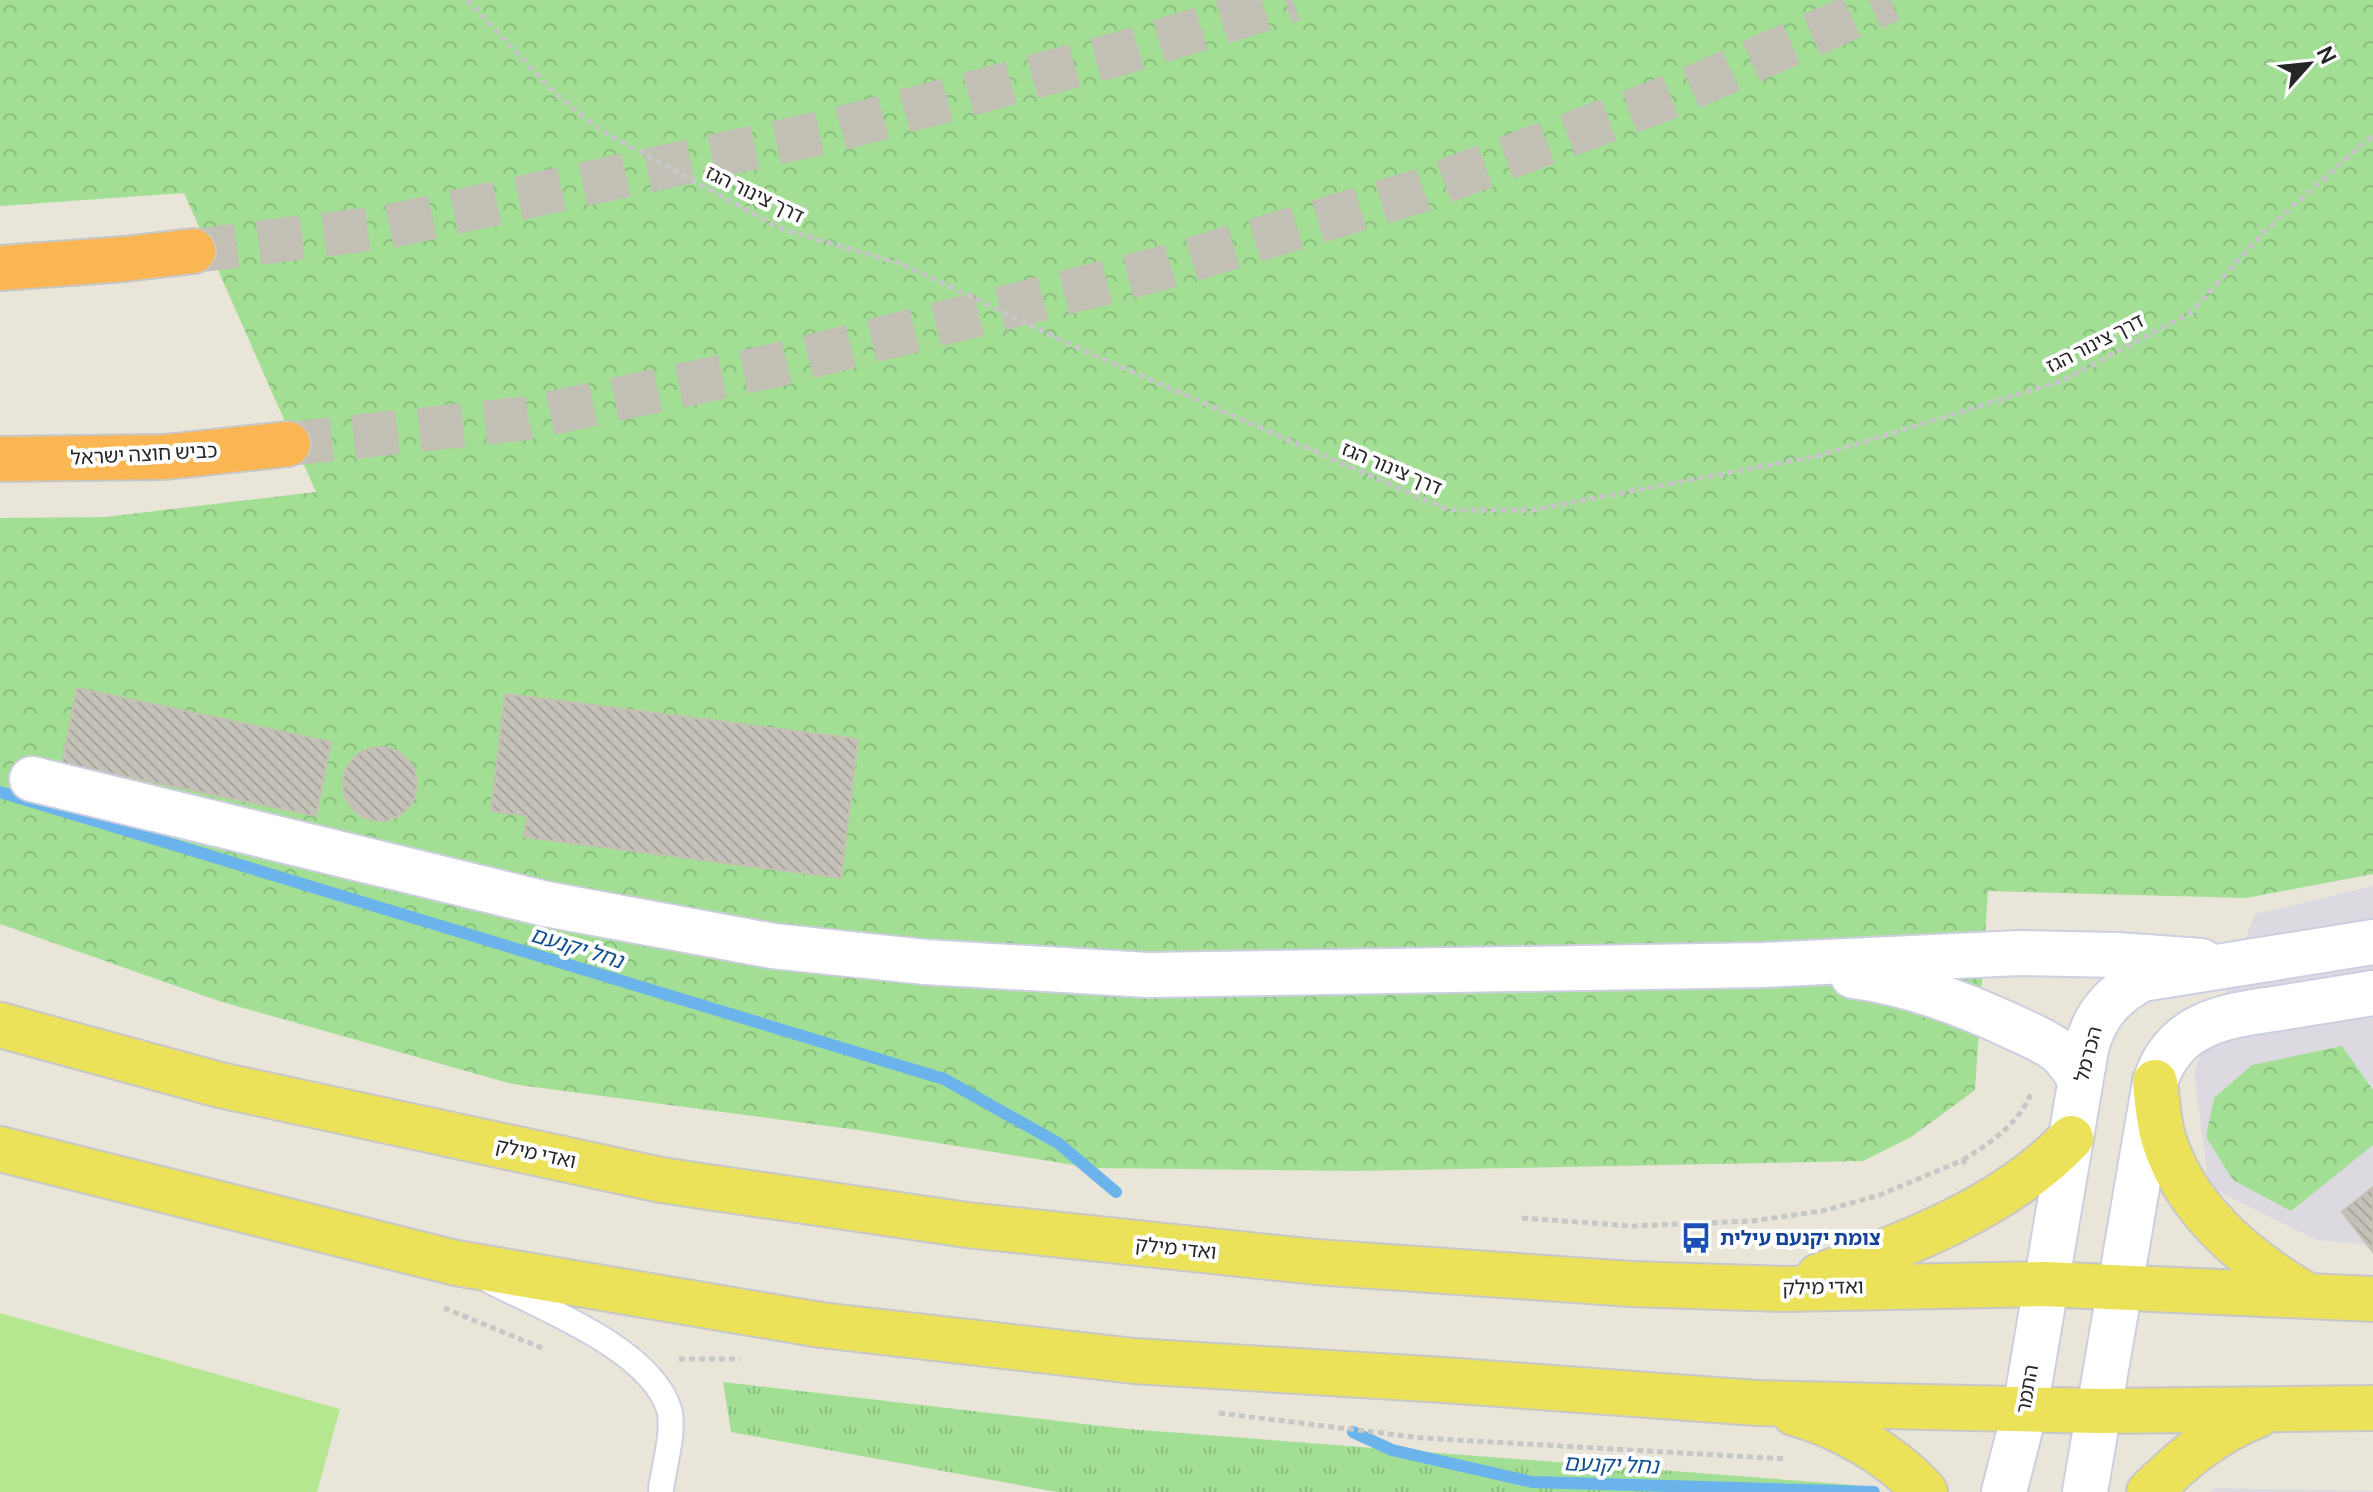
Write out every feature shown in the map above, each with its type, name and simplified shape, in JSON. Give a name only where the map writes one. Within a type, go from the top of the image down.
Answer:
[{"type":"highway","points":[[0,268],[193,251]]},
{"type":"highway","name":"כביש חוצה ישראל","points":[[0,459],[165,457],[288,444]]},
{"type":"main road","name":"ואדי מילק","points":[[0,1025],[220,1085],[661,1180],[951,1223],[1316,1262],[1631,1284],[1784,1289],[2044,1284],[2373,1299]]},
{"type":"main road","points":[[2155,1082],[2162,1134],[2170,1158],[2199,1207],[2273,1275],[2308,1296]]},
{"type":"main road","points":[[1784,1289],[1888,1252],[1936,1230],[1982,1205],[2045,1163],[2071,1138]]},
{"type":"main road","points":[[0,1149],[456,1263],[821,1325],[1134,1361],[1757,1403],[2100,1411],[2373,1408]]},
{"type":"main road","points":[[1757,1403],[1806,1416],[1866,1445],[1894,1463],[1925,1492]]},
{"type":"main road","points":[[2149,1492],[2175,1467],[2222,1431],[2260,1413],[2288,1410]]},
{"type":"street","points":[[32,779],[546,904],[773,946],[925,962],[1148,975],[1763,965],[2019,953],[2118,955],[2228,963]]},
{"type":"street","name":"הכרמל","points":[[2044,1284],[2091,1029],[2114,997],[2142,979],[2373,942]]},
{"type":"street","points":[[1763,965],[1866,978],[1932,994],[1994,1018],[2045,1043],[2071,1064],[2080,1079]]},
{"type":"street","points":[[2085,1492],[2155,1082],[2165,1059],[2189,1033],[2225,1016],[2373,993]]},
{"type":"street","name":"התמר","points":[[2004,1492],[2025,1410],[2044,1284]]},
{"type":"lane","points":[[456,1263],[607,1342],[641,1368],[663,1397],[671,1422],[667,1491]]},
{"type":"path","name":"דרך צינור הגז","points":[[467,0],[553,91],[600,130],[782,229],[902,264],[1085,351],[1449,510],[1532,510],[1817,456],[2062,381],[2190,313],[2264,232],[2373,135]]},
{"type":"path","points":[[1522,1218],[1632,1226],[1752,1221],[1822,1211],[1880,1195],[1963,1160],[1982,1205]]},
{"type":"shaded area","points":[[2373,886],[2373,1245],[2317,1240],[2209,1187],[2194,1073],[2255,914]]},
{"type":"shaded area","points":[[2215,1488],[2373,1491],[2373,1492],[2209,1492]]},
{"type":"green space","points":[[0,0],[2373,0],[2373,874],[2246,898],[1988,891],[1975,1090],[1911,1137],[1863,1161],[1356,1171],[1092,1168],[858,1130],[512,1084],[219,1001],[0,924],[0,518],[105,517],[316,492],[184,193],[0,206]]},
{"type":"green space","points":[[2342,1046],[2373,1090],[2373,1145],[2291,1211],[2233,1180],[2206,1137],[2214,1098],[2252,1065]]},
{"type":"green space","points":[[0,1313],[340,1409],[317,1492],[0,1492]]},
{"type":"green space","points":[[723,1382],[1128,1429],[1854,1485],[1870,1492],[1057,1492],[731,1432]]},
{"type":"building","points":[[77,688],[331,742],[316,816],[62,763]]},
{"type":"building","points":[[505,694],[858,739],[841,878],[524,837],[527,816],[491,811]]},
{"type":"building","points":[[380,747],[394,750],[406,758],[414,770],[417,784],[414,798],[406,810],[394,818],[380,821],[366,818],[354,810],[346,798],[343,784],[346,770],[354,758],[366,750]]},
{"type":"building","points":[[2373,1187],[2373,1252],[2342,1212]]},
{"type":"waterway","name":"נחל יקנעם","points":[[0,792],[944,1079],[1058,1143],[1116,1192]]},
{"type":"waterway","name":"נחל יקנעם","points":[[1353,1432],[1392,1450],[1532,1482],[1874,1492]]},
{"type":"tunnel","points":[[193,251],[386,227],[835,130],[1122,53],[1293,0]]},
{"type":"tunnel","points":[[288,444],[528,418],[768,367],[1163,268],[1416,192],[1675,95],[1891,0]]},
{"type":"place","name":"צומת יקנעם עילית","points":[[1696,1238]]}]
